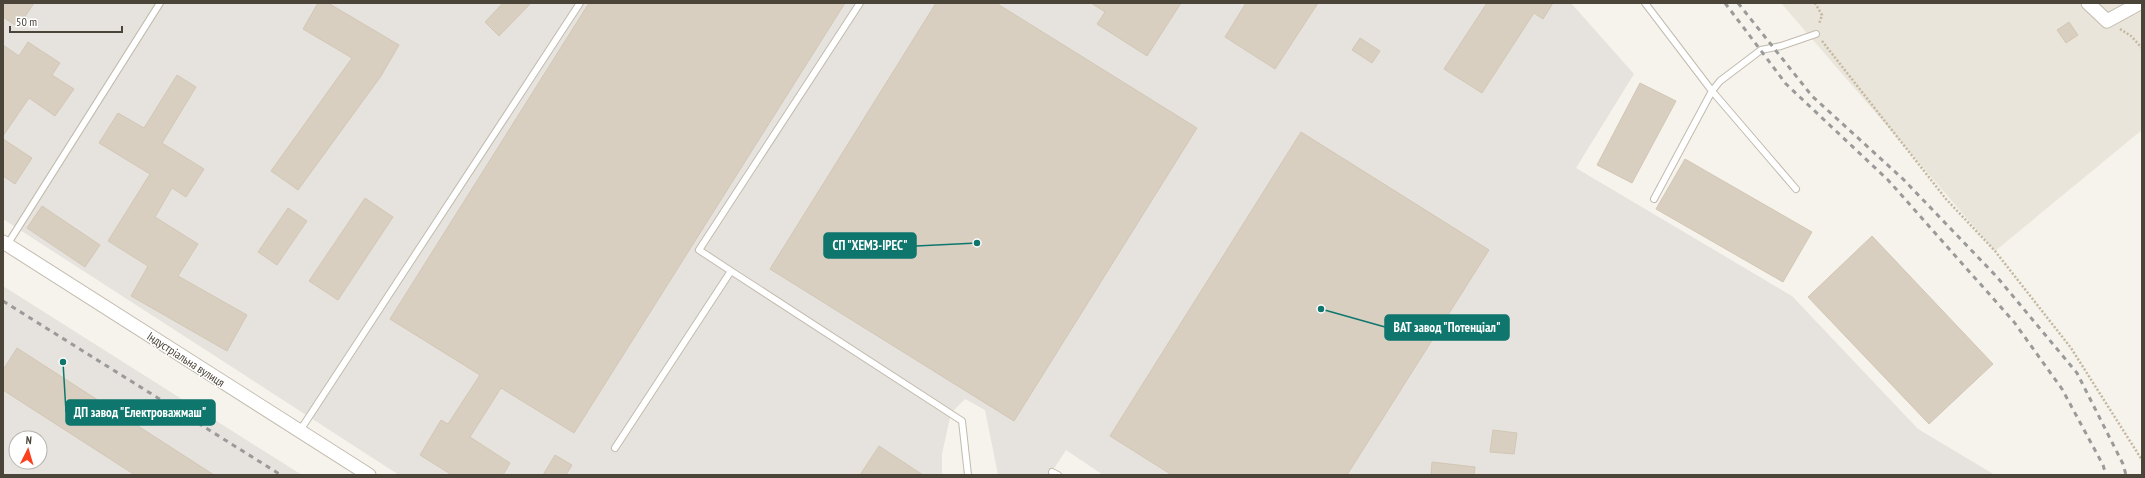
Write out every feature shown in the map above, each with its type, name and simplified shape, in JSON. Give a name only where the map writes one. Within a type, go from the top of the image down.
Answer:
[{"type":"street","points":[[2088,3],[2107,21],[2140,3]]},
{"type":"street","name":"Індустріальна вулиця","points":[[5,243],[299,432],[369,475]]},
{"type":"lane","points":[[5,243],[160,3]]},
{"type":"lane","points":[[299,432],[580,3]]},
{"type":"lane","points":[[860,3],[699,250],[962,421],[968,475]]},
{"type":"lane","points":[[1645,3],[1712,91],[1796,189]]},
{"type":"lane","points":[[1654,199],[1712,91],[1720,81],[1761,50],[1781,46],[1816,34]]},
{"type":"lane","points":[[616,448],[731,271]]},
{"type":"path","points":[[1815,3],[1822,15],[1816,34],[1946,200],[1995,251],[2071,348],[2142,460]]},
{"type":"path","points":[[2107,21],[2131,36],[2142,48]]},
{"type":"shaded area","points":[[3,3],[1571,3],[1634,74],[1576,168],[1792,296],[1918,429],[1995,475],[1103,475],[1066,450],[1050,475],[998,475],[985,410],[965,399],[951,413],[942,454],[942,475],[399,475],[3,219]]},
{"type":"shaded area","points":[[1781,3],[2142,3],[2142,130],[1995,251]]},
{"type":"shaded area","points":[[3,286],[302,475],[3,475]]},
{"type":"building","points":[[3,3],[34,3],[18,27],[3,17]]},
{"type":"building","points":[[318,3],[328,3],[399,45],[381,76],[298,190],[271,171],[352,58],[303,29]]},
{"type":"building","points":[[503,3],[531,3],[499,36],[485,22]]},
{"type":"building","points":[[589,3],[845,3],[574,433],[501,388],[470,437],[510,463],[503,475],[452,475],[420,455],[441,420],[448,424],[480,375],[390,319]]},
{"type":"building","points":[[936,3],[996,3],[1197,128],[1014,421],[770,269]]},
{"type":"building","points":[[1091,3],[1181,3],[1147,56],[1097,24],[1105,12]]},
{"type":"building","points":[[1246,3],[1318,3],[1275,69],[1225,37]]},
{"type":"building","points":[[1487,3],[1553,3],[1543,19],[1534,13],[1482,93],[1444,69]]},
{"type":"building","points":[[2069,22],[2078,35],[2066,43],[2057,30]]},
{"type":"building","points":[[1360,38],[1380,51],[1372,63],[1352,50]]},
{"type":"building","points":[[28,42],[60,63],[52,75],[74,89],[55,116],[29,98],[3,136],[3,45],[19,56]]},
{"type":"building","points":[[177,75],[196,87],[162,143],[204,169],[186,197],[172,188],[155,217],[198,244],[178,276],[247,315],[227,351],[131,296],[148,266],[108,241],[150,174],[99,143],[118,113],[144,128]]},
{"type":"building","points":[[1640,83],[1676,101],[1632,183],[1597,165]]},
{"type":"building","points":[[1301,132],[1489,250],[1347,475],[1172,475],[1110,436]]},
{"type":"building","points":[[3,139],[32,158],[15,184],[3,176]]},
{"type":"building","points":[[1685,159],[1812,232],[1783,282],[1656,209]]},
{"type":"building","points":[[365,198],[393,217],[338,300],[309,281]]},
{"type":"building","points":[[42,206],[100,245],[85,267],[27,228]]},
{"type":"building","points":[[288,208],[307,221],[277,265],[258,252]]},
{"type":"building","points":[[1872,236],[1993,364],[1929,424],[1808,297]]},
{"type":"building","points":[[17,348],[214,475],[135,475],[3,390],[3,370]]},
{"type":"building","points":[[1493,430],[1517,433],[1514,454],[1490,452]]},
{"type":"building","points":[[879,446],[923,475],[860,475]]},
{"type":"building","points":[[555,455],[572,465],[566,475],[543,475]]},
{"type":"building","points":[[1432,462],[1475,467],[1474,475],[1431,475]]},
{"type":"railway","points":[[1725,3],[1786,84],[1888,180],[2014,322],[2062,389],[2103,465],[2106,475]]},
{"type":"railway","points":[[1738,3],[1812,96],[1903,179],[1997,277],[2077,373],[2123,464],[2126,475]]},
{"type":"railway","points":[[3,301],[281,475]]},
{"type":"place","name":"СП \"ХЕМЗ-IPEC\"","points":[[977,243]]},
{"type":"place","name":"ВАТ завод \"Потенціал\"","points":[[1321,309]]},
{"type":"place","name":"ДП завод \"Електроважмаш\"","points":[[63,362]]}]
